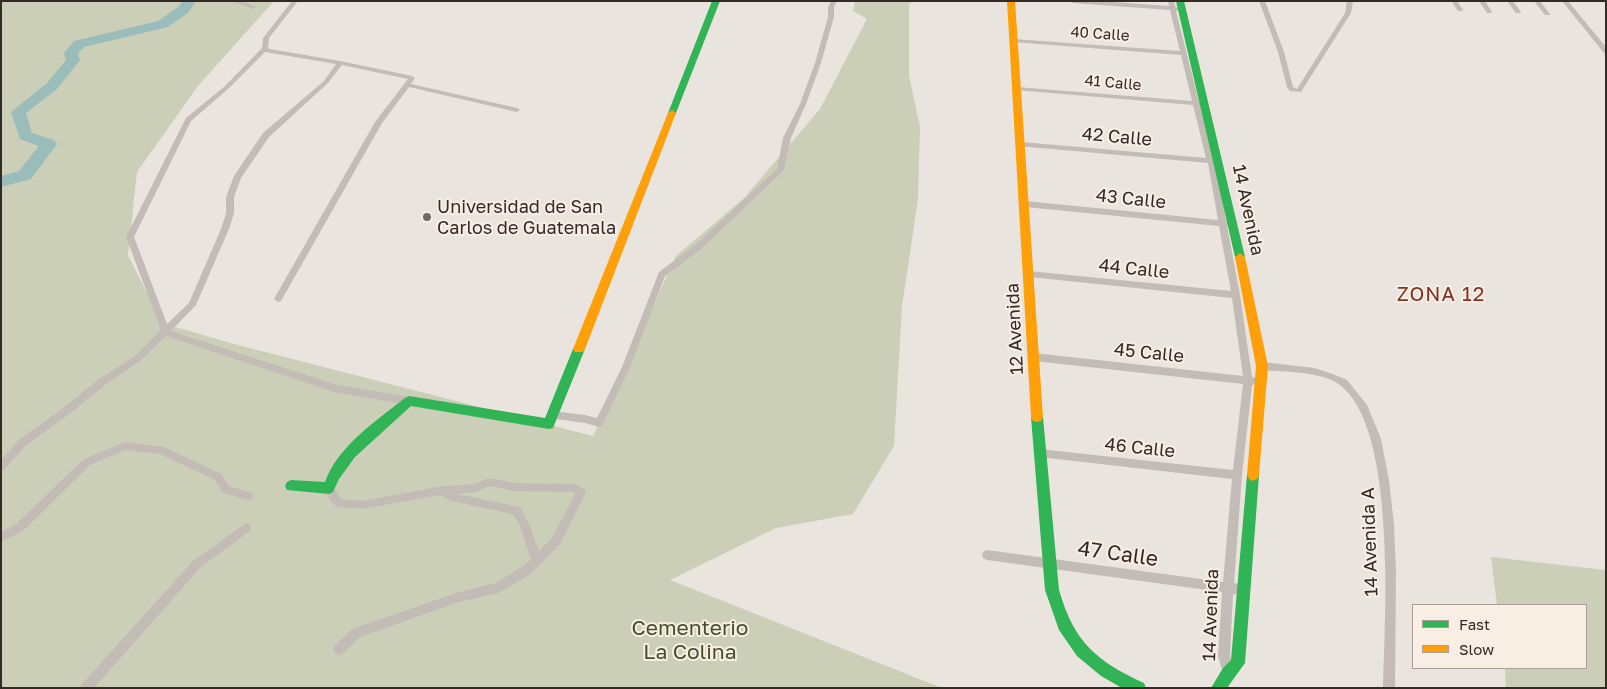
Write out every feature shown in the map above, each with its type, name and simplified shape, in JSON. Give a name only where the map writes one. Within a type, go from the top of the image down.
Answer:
[{"type":"street","points":[[235,1],[253,6]]},
{"type":"street","points":[[166,332],[130,237],[188,120],[227,87],[265,48],[266,38],[295,1]]},
{"type":"street","points":[[166,332],[334,388],[549,424],[716,1]]},
{"type":"street","points":[[552,415],[585,419],[599,423],[626,367],[662,274],[698,247],[780,170],[787,138],[803,104],[818,63],[834,1]]},
{"type":"street","name":"12 Avenida","points":[[1011,1],[1026,204],[1039,453],[1049,564],[1056,610],[1064,629],[1077,649],[1094,666],[1139,688]]},
{"type":"street","points":[[1072,1],[1177,5]]},
{"type":"street","points":[[1262,1],[1281,52],[1290,87],[1296,91],[1301,90],[1348,13],[1350,1]]},
{"type":"street","points":[[1454,1],[1460,10]]},
{"type":"street","points":[[1482,1],[1489,12]]},
{"type":"street","points":[[1510,1],[1518,12]]},
{"type":"street","points":[[1537,1],[1547,14]]},
{"type":"street","points":[[1565,1],[1606,52]]},
{"type":"street","name":"14 Avenida","points":[[1177,5],[1184,53],[1201,104],[1206,146],[1211,161],[1236,296],[1248,380],[1237,475],[1228,588],[1224,656],[1228,673]]},
{"type":"street","name":"14 Avenida","points":[[1177,5],[1201,104],[1234,224],[1262,366],[1238,663],[1228,673]]},
{"type":"street","name":"40 Calle","points":[[1014,41],[1184,53]]},
{"type":"street","points":[[265,48],[268,51],[340,62],[412,78],[379,122],[278,299]]},
{"type":"street","points":[[1,467],[22,444],[102,382],[138,358],[192,305],[225,229],[230,212],[230,196],[236,178],[266,136],[326,82],[340,62]]},
{"type":"street","points":[[408,85],[517,110]]},
{"type":"street","name":"41 Calle","points":[[1017,89],[1201,104]]},
{"type":"street","name":"42 Calle","points":[[1021,144],[1211,161]]},
{"type":"street","name":"43 Calle","points":[[1026,204],[1234,224]]},
{"type":"street","name":"44 Calle","points":[[1029,274],[1236,296]]},
{"type":"street","name":"45 Calle","points":[[1034,357],[1261,382]]},
{"type":"street","points":[[1262,366],[1300,370],[1329,376],[1346,384],[1360,399]]},
{"type":"street","name":"14 Avenida A","points":[[1360,399],[1370,419],[1378,451],[1389,516],[1389,688]]},
{"type":"street","points":[[339,649],[356,633],[459,597],[498,588],[528,570],[556,542],[581,492],[575,488],[513,487],[486,483],[476,488],[443,491],[362,506],[338,503],[329,488],[331,478],[344,458],[409,400]]},
{"type":"street","points":[[1,537],[18,528],[87,462],[125,446],[161,450],[218,477],[226,490],[248,496]]},
{"type":"street","name":"46 Calle","points":[[1039,453],[1237,475]]},
{"type":"street","points":[[291,486],[329,488]]},
{"type":"street","points":[[443,491],[451,496],[516,510],[524,524],[537,561]]},
{"type":"street","points":[[86,688],[197,564],[246,528]]},
{"type":"street","name":"47 Calle","points":[[987,555],[1244,590]]},
{"type":"street","points":[[1218,688],[1228,673]]},
{"type":"green space","name":"Cementerio La Colina","points":[[1,1],[274,1],[198,86],[137,172],[128,255],[162,323],[234,344],[593,436],[676,256],[744,198],[820,109],[867,19],[853,11],[855,1],[915,1],[909,4],[909,76],[920,127],[918,199],[902,307],[894,446],[853,514],[776,528],[670,580],[942,688],[1,688]]},
{"type":"green space","points":[[1491,557],[1606,570],[1606,688],[1506,688],[1505,669],[1587,669],[1587,604],[1497,604]]},
{"type":"waterway","points":[[1,182],[25,175],[49,144],[25,136],[18,112],[52,86],[73,60],[71,53],[79,44],[163,24],[183,10],[190,1]]},
{"type":"traffic: fast","points":[[672,113],[716,1]]},
{"type":"traffic: fast","points":[[1180,1],[1240,257]]},
{"type":"traffic: fast","points":[[291,486],[329,488],[333,477],[341,465],[362,441],[409,401],[549,424],[579,349]]},
{"type":"traffic: fast","points":[[1037,417],[1052,590],[1057,609],[1072,639],[1093,662],[1121,680],[1139,688]]},
{"type":"traffic: fast","points":[[1218,688],[1228,673],[1238,663],[1253,475]]},
{"type":"traffic: slow","points":[[1011,1],[1037,417]]},
{"type":"traffic: slow","points":[[579,349],[672,113]]},
{"type":"traffic: slow","points":[[1240,257],[1262,366],[1253,475]]},
{"type":"place","name":"Universidad de San Carlos de Guatemala","points":[[427,217]]},
{"type":"district","name":"ZONA 12","points":[[1441,295]]}]
